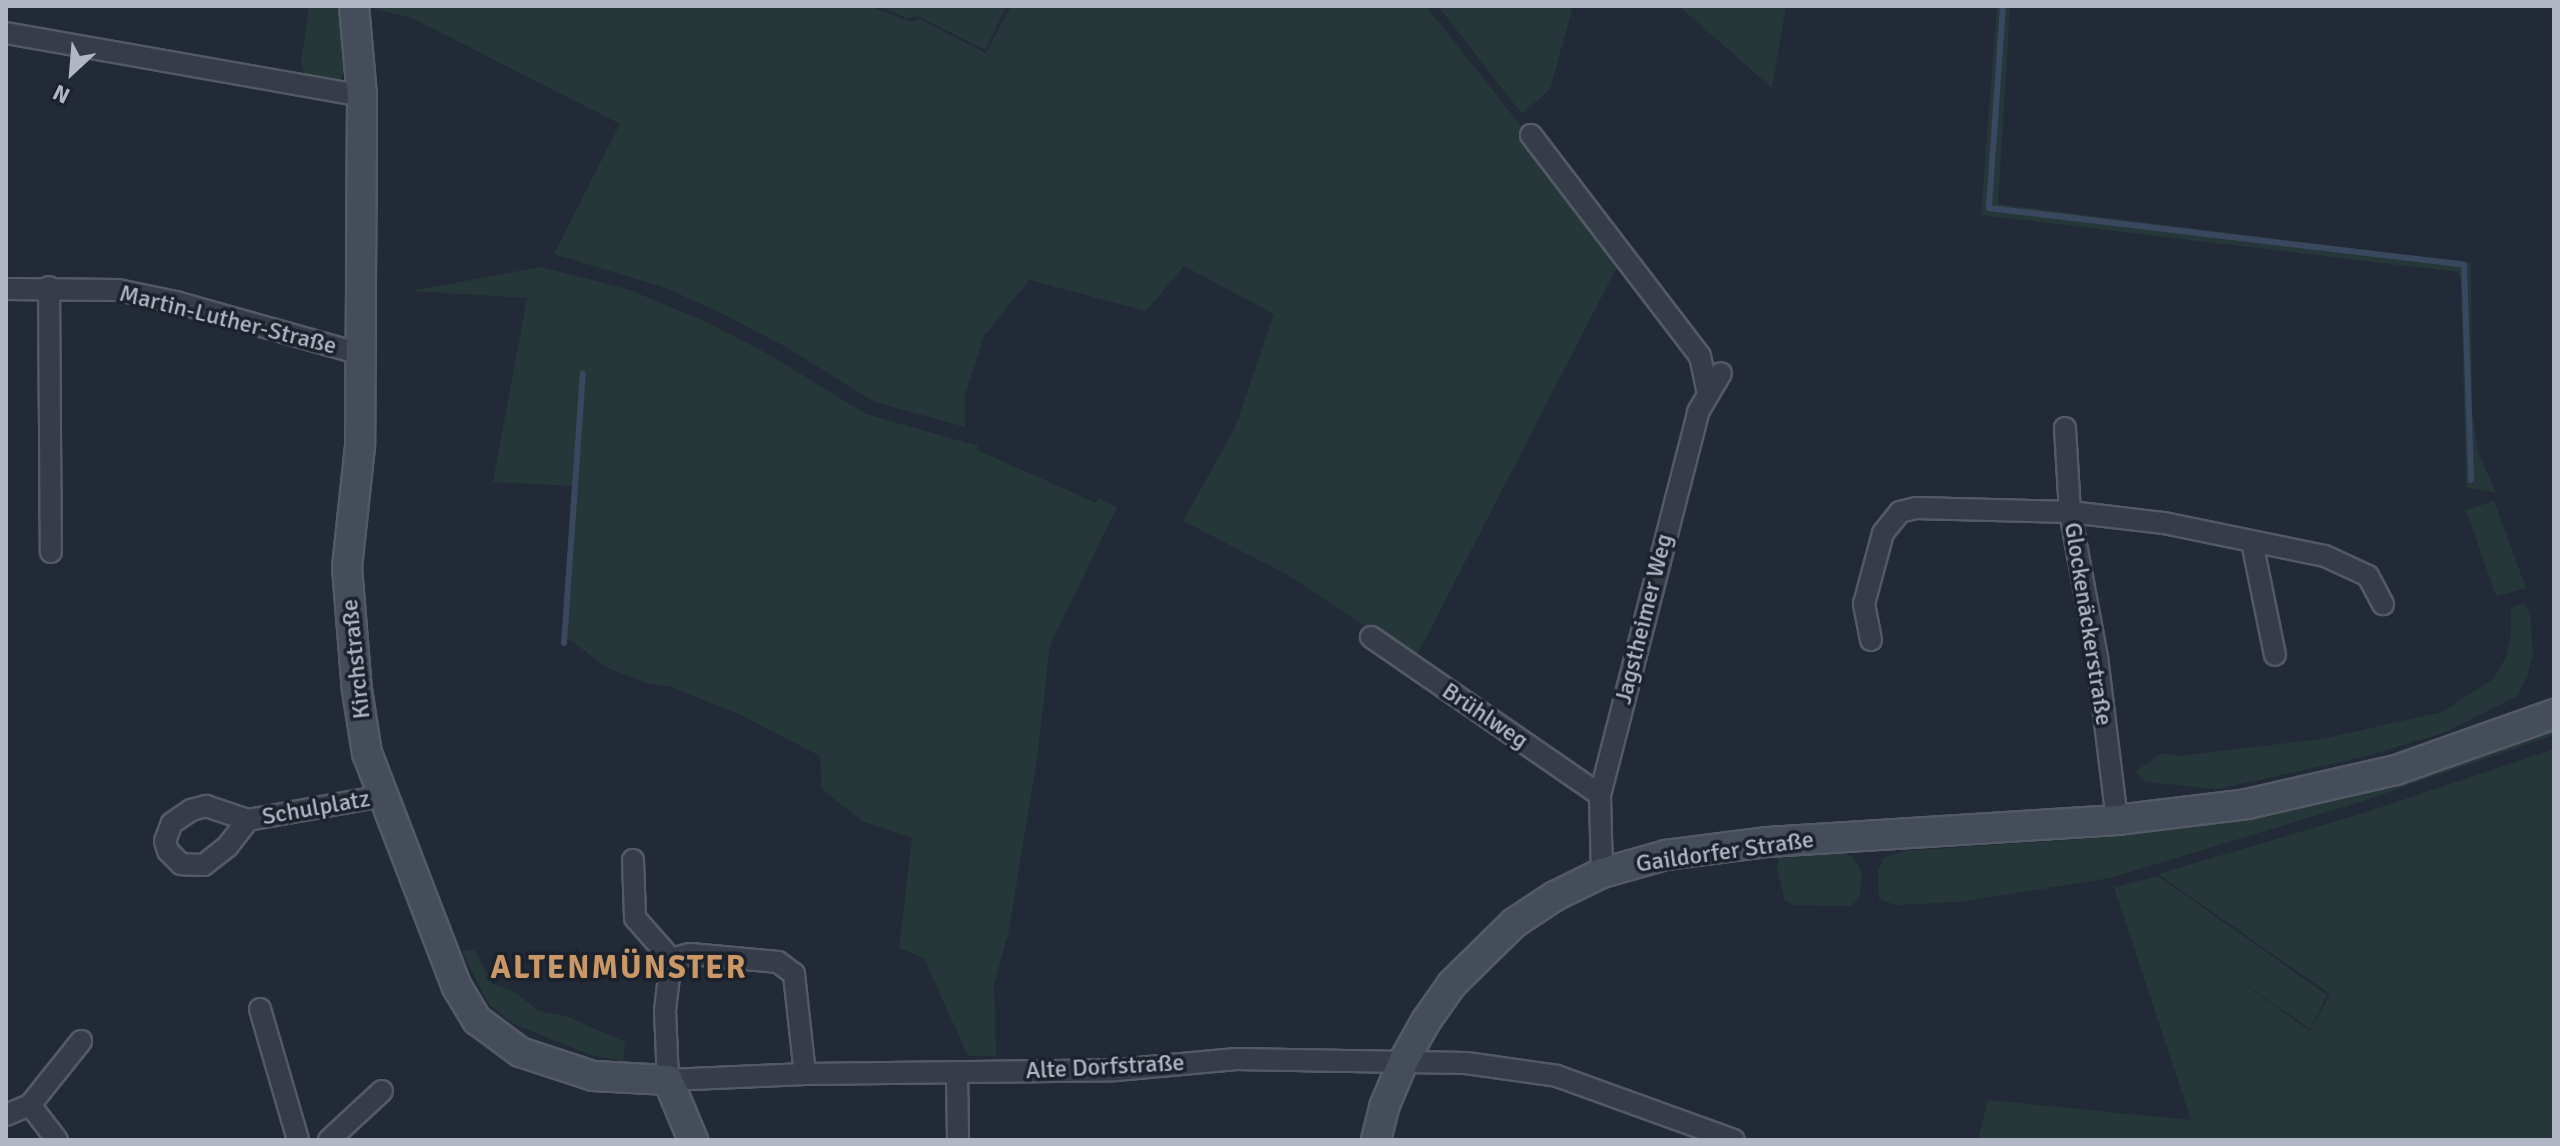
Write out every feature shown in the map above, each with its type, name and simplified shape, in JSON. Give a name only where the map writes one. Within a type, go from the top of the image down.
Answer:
[{"type":"main road","name":"Kirchstraße","points":[[354,6],[362,96],[358,353],[360,446],[347,567],[357,690],[367,753],[457,987],[477,1020],[520,1052],[593,1076],[668,1080]]},
{"type":"main road","name":"Gaildorfer Straße","points":[[1376,1140],[1384,1107],[1404,1060],[1426,1021],[1483,949],[1555,896],[1602,873],[1666,855],[1768,842],[2117,820],[2247,804],[2396,770],[2554,714]]},
{"type":"main road","points":[[668,1080],[693,1140]]},
{"type":"street","points":[[6,33],[362,96]]},
{"type":"street","points":[[1531,135],[1700,356],[1708,394]]},
{"type":"street","points":[[49,287],[51,552]]},
{"type":"street","name":"Martin-Luther-Straße","points":[[6,289],[118,290],[176,302],[358,353]]},
{"type":"street","name":"Jagstheimer Weg","points":[[1602,873],[1600,795],[1658,557],[1698,412],[1721,373]]},
{"type":"street","name":"Glockenäckerstraße","points":[[2065,428],[2070,512],[2097,657],[2117,820]]},
{"type":"street","points":[[1871,640],[1864,604],[1883,533],[1900,512],[1916,508],[2070,512],[2164,523],[2325,556],[2357,568],[2368,576],[2383,604]]},
{"type":"street","points":[[2252,542],[2275,655]]},
{"type":"street","name":"Brühlweg","points":[[1371,637],[1600,795]]},
{"type":"street","name":"Schulplatz","points":[[248,820],[383,796]]},
{"type":"street","points":[[633,860],[635,918],[671,959],[665,1011],[668,1080]]},
{"type":"street","points":[[671,959],[690,954],[778,962],[794,974],[805,1074]]},
{"type":"street","points":[[260,1009],[298,1140]]},
{"type":"street","points":[[6,1115],[30,1105],[81,1041]]},
{"type":"street","name":"Alte Dorfstraße","points":[[668,1080],[805,1074],[1116,1070],[1236,1059],[1404,1060],[1511,1067],[1557,1076],[1734,1140]]},
{"type":"street","points":[[957,1074],[958,1140]]},
{"type":"street","points":[[329,1140],[382,1091]]},
{"type":"street","points":[[30,1105],[57,1140]]},
{"type":"shaded area","points":[[309,6],[343,6],[348,67],[338,82],[314,80],[304,73],[301,63]]},
{"type":"shaded area","points":[[375,6],[869,6],[912,22],[919,19],[986,53],[1011,6],[1426,6],[1623,255],[1415,659],[1288,575],[1183,521],[1235,428],[1274,314],[1184,266],[1146,311],[1029,280],[984,336],[965,394],[965,427],[875,402],[784,346],[719,312],[666,288],[554,254],[620,124],[412,18],[375,9]]},
{"type":"shaded area","points":[[879,6],[1007,6],[985,50],[916,15],[909,19]]},
{"type":"shaded area","points":[[1438,6],[1573,6],[1550,89],[1522,114]]},
{"type":"shaded area","points":[[1679,6],[1786,6],[1772,88]]},
{"type":"shaded area","points":[[1997,6],[2010,6],[1998,204],[2471,263],[2472,412],[2478,452],[2496,493],[2466,487],[2461,280],[2458,272],[1981,215]]},
{"type":"shaded area","points":[[541,267],[630,290],[706,322],[768,354],[866,414],[978,446],[977,450],[1096,503],[1099,498],[1117,507],[1050,645],[1037,758],[1009,930],[994,985],[996,1056],[968,1056],[924,958],[899,948],[912,838],[862,821],[822,789],[820,756],[739,714],[671,687],[647,683],[606,667],[566,637],[575,486],[493,482],[527,298],[411,291]]},
{"type":"shaded area","points":[[2494,501],[2526,588],[2496,596],[2466,510]]},
{"type":"shaded area","points":[[2524,602],[2530,616],[2533,654],[2517,696],[2446,732],[2363,757],[2218,789],[2146,782],[2135,772],[2162,753],[2179,756],[2322,739],[2442,712],[2493,679],[2505,659],[2511,636],[2511,609]]},
{"type":"shaded area","points":[[2554,725],[2554,735],[2354,804],[2110,878],[1959,902],[1895,905],[1879,899],[1878,872],[1883,858],[1904,851],[2096,838],[2184,828],[2297,808]]},
{"type":"shaded area","points":[[2554,749],[2554,1140],[1978,1140],[1988,1100],[2191,1120],[2114,887],[2118,886],[2121,892],[2119,886],[2158,876],[2327,995],[2310,1029],[2195,949],[2310,1031],[2330,994],[2158,874],[2367,812]]},
{"type":"shaded area","points":[[1840,853],[1853,857],[1862,873],[1859,898],[1851,906],[1794,905],[1785,900],[1777,870],[1778,858]]},
{"type":"shaded area","points":[[474,949],[492,984],[513,991],[539,1011],[568,1017],[625,1042],[623,1061],[591,1055],[514,1024],[490,1005],[481,990],[462,951]]},
{"type":"waterway","points":[[2003,6],[1989,208],[2464,265],[2471,480]]},
{"type":"waterway","points":[[564,643],[583,374]]},
{"type":"district","name":"ALTENMÜNSTER","points":[[619,968]]}]
